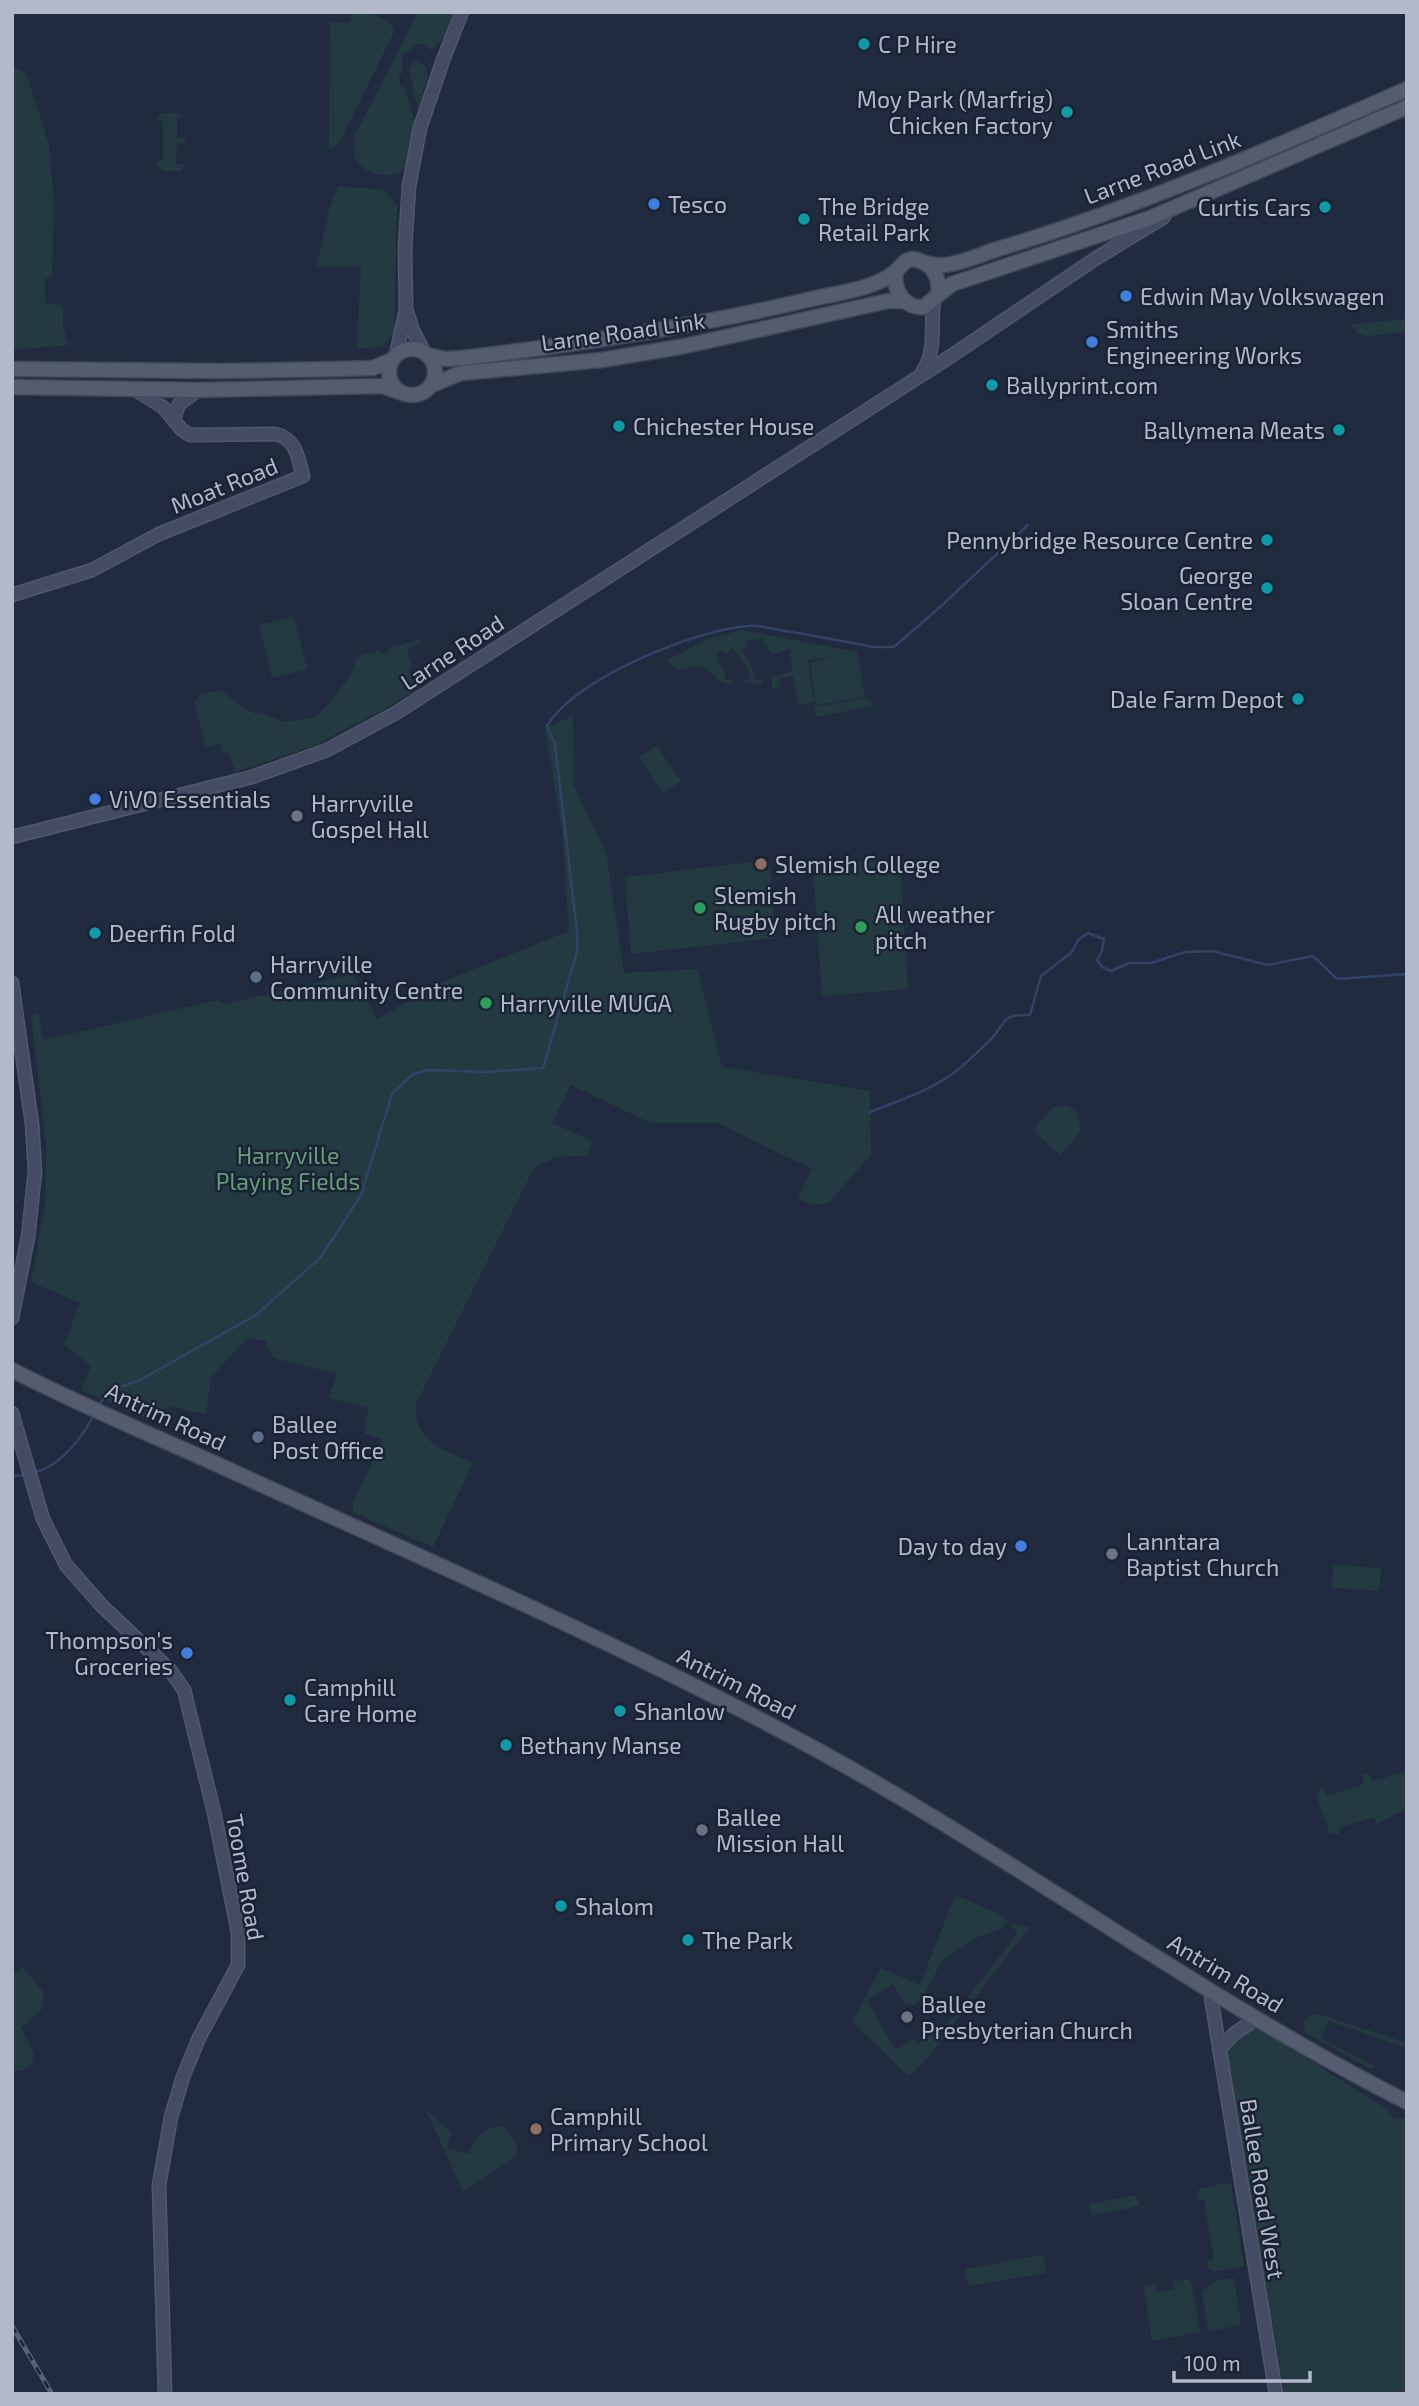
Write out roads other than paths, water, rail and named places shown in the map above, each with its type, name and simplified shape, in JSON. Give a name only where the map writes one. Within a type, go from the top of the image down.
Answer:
[{"type":"main road","name":"Larne Road Link","points":[[926,263],[936,266],[966,259],[1117,210],[1241,162],[1407,89]]},
{"type":"main road","name":"Larne Road Link","points":[[936,297],[952,284],[1084,241],[1188,202],[1407,107]]},
{"type":"main road","points":[[912,259],[926,263],[939,282],[936,297],[924,307],[907,303],[895,284],[896,271],[912,259]]},
{"type":"main road","name":"Larne Road Link","points":[[426,353],[445,359],[462,358],[642,334],[778,307],[877,283],[896,271]]},
{"type":"main road","name":"Larne Road Link","points":[[432,385],[461,373],[602,360],[685,346],[888,301],[907,303]]},
{"type":"main road","points":[[12,369],[373,369],[407,349],[426,353],[434,363],[436,371],[432,385],[420,395],[413,396],[382,386],[198,390],[12,387]]},
{"type":"main road","points":[[394,358],[388,374],[399,392]]},
{"type":"main road","name":"Antrim Road","points":[[12,1370],[556,1620],[747,1712],[920,1809],[1256,2019],[1407,2102]]},
{"type":"street","points":[[394,358],[406,309],[405,248],[409,186],[427,106],[462,12]]},
{"type":"street","name":"Larne Road","points":[[12,837],[252,777],[336,746],[426,694],[945,360],[1095,259],[1188,202]]},
{"type":"street","points":[[921,374],[931,357],[936,297]]},
{"type":"street","points":[[907,303],[932,330],[945,360]]},
{"type":"street","points":[[406,309],[413,331],[426,353]]},
{"type":"street","name":"Moat Road","points":[[12,595],[92,570],[159,534],[303,476],[294,446],[281,436],[192,435],[182,430],[155,401],[133,389]]},
{"type":"street","points":[[174,419],[179,404],[198,390]]},
{"type":"street","points":[[12,983],[34,1148],[33,1205],[12,1318]]},
{"type":"street","name":"Toome Road","points":[[12,1413],[43,1519],[66,1565],[102,1606],[170,1670],[184,1690],[214,1812],[238,1932],[238,1965],[199,2038],[187,2067],[163,2153],[159,2185],[165,2394]]},
{"type":"street","name":"Ballee Road West","points":[[1210,1991],[1276,2394]]},
{"type":"street","points":[[1219,2049],[1235,2033],[1256,2019]]},
{"type":"waterway","points":[[99,1406],[107,1392],[140,1380],[256,1315],[321,1257],[361,1195],[392,1094],[413,1074],[428,1070],[486,1072],[543,1068],[577,952],[577,931],[555,744],[547,726],[561,708],[582,691],[637,660],[668,647],[725,630],[759,626],[874,647],[894,647],[1028,525]]},
{"type":"waterway","points":[[870,1112],[912,1096],[941,1081],[970,1059],[994,1036],[1007,1018],[1030,1015],[1041,976],[1072,952],[1078,940],[1088,933],[1104,939],[1097,960],[1102,967],[1111,971],[1129,963],[1151,963],[1185,952],[1212,951],[1268,965],[1313,956],[1337,979],[1407,974]]},
{"type":"waterway","points":[[32,1473],[51,1465],[69,1451],[94,1415]]},
{"type":"waterway","points":[[12,1476],[26,1475]]},
{"type":"railway","points":[[12,2326],[52,2394]]},
{"type":"place","name":"C P Hire","points":[[864,44]]},
{"type":"place","name":"Moy Park (Marfrig) Chicken Factory","points":[[1067,112]]},
{"type":"place","name":"Tesco","points":[[654,204]]},
{"type":"place","name":"Curtis Cars","points":[[1325,207]]},
{"type":"place","name":"The Bridge Retail Park","points":[[804,219]]},
{"type":"place","name":"Edwin May Volkswagen","points":[[1126,296]]},
{"type":"place","name":"Smiths Engineering Works","points":[[1092,342]]},
{"type":"place","name":"Ballyprint.com","points":[[992,385]]},
{"type":"place","name":"Chichester House","points":[[619,426]]},
{"type":"place","name":"Ballymena Meats","points":[[1339,430]]},
{"type":"place","name":"Pennybridge Resource Centre","points":[[1267,540]]},
{"type":"place","name":"George Sloan Centre","points":[[1267,588]]},
{"type":"place","name":"Dale Farm Depot","points":[[1298,699]]},
{"type":"place","name":"ViVO Essentials","points":[[95,799]]},
{"type":"place","name":"Harryville Gospel Hall","points":[[297,816]]},
{"type":"place","name":"Slemish College","points":[[761,864]]},
{"type":"place","name":"Slemish Rugby pitch","points":[[700,908]]},
{"type":"place","name":"All weather pitch","points":[[861,927]]},
{"type":"place","name":"Deerfin Fold","points":[[95,933]]},
{"type":"place","name":"Harryville Community Centre","points":[[256,977]]},
{"type":"place","name":"Harryville MUGA","points":[[486,1003]]},
{"type":"place","name":"Ballee Post Office","points":[[258,1437]]},
{"type":"place","name":"Day to day","points":[[1021,1546]]},
{"type":"place","name":"Lanntara Baptist Church","points":[[1112,1554]]},
{"type":"place","name":"Thompson's Groceries","points":[[187,1653]]},
{"type":"place","name":"Camphill Care Home","points":[[290,1700]]},
{"type":"place","name":"Shanlow","points":[[620,1711]]},
{"type":"place","name":"Bethany Manse","points":[[506,1745]]},
{"type":"place","name":"Ballee Mission Hall","points":[[702,1830]]},
{"type":"place","name":"Shalom","points":[[561,1906]]},
{"type":"place","name":"The Park","points":[[688,1940]]},
{"type":"place","name":"Ballee Presbyterian Church","points":[[907,2017]]},
{"type":"place","name":"Camphill Primary School","points":[[536,2129]]},
{"type":"park label","name":"Harryville Playing Fields","points":[[288,1168]]}]
